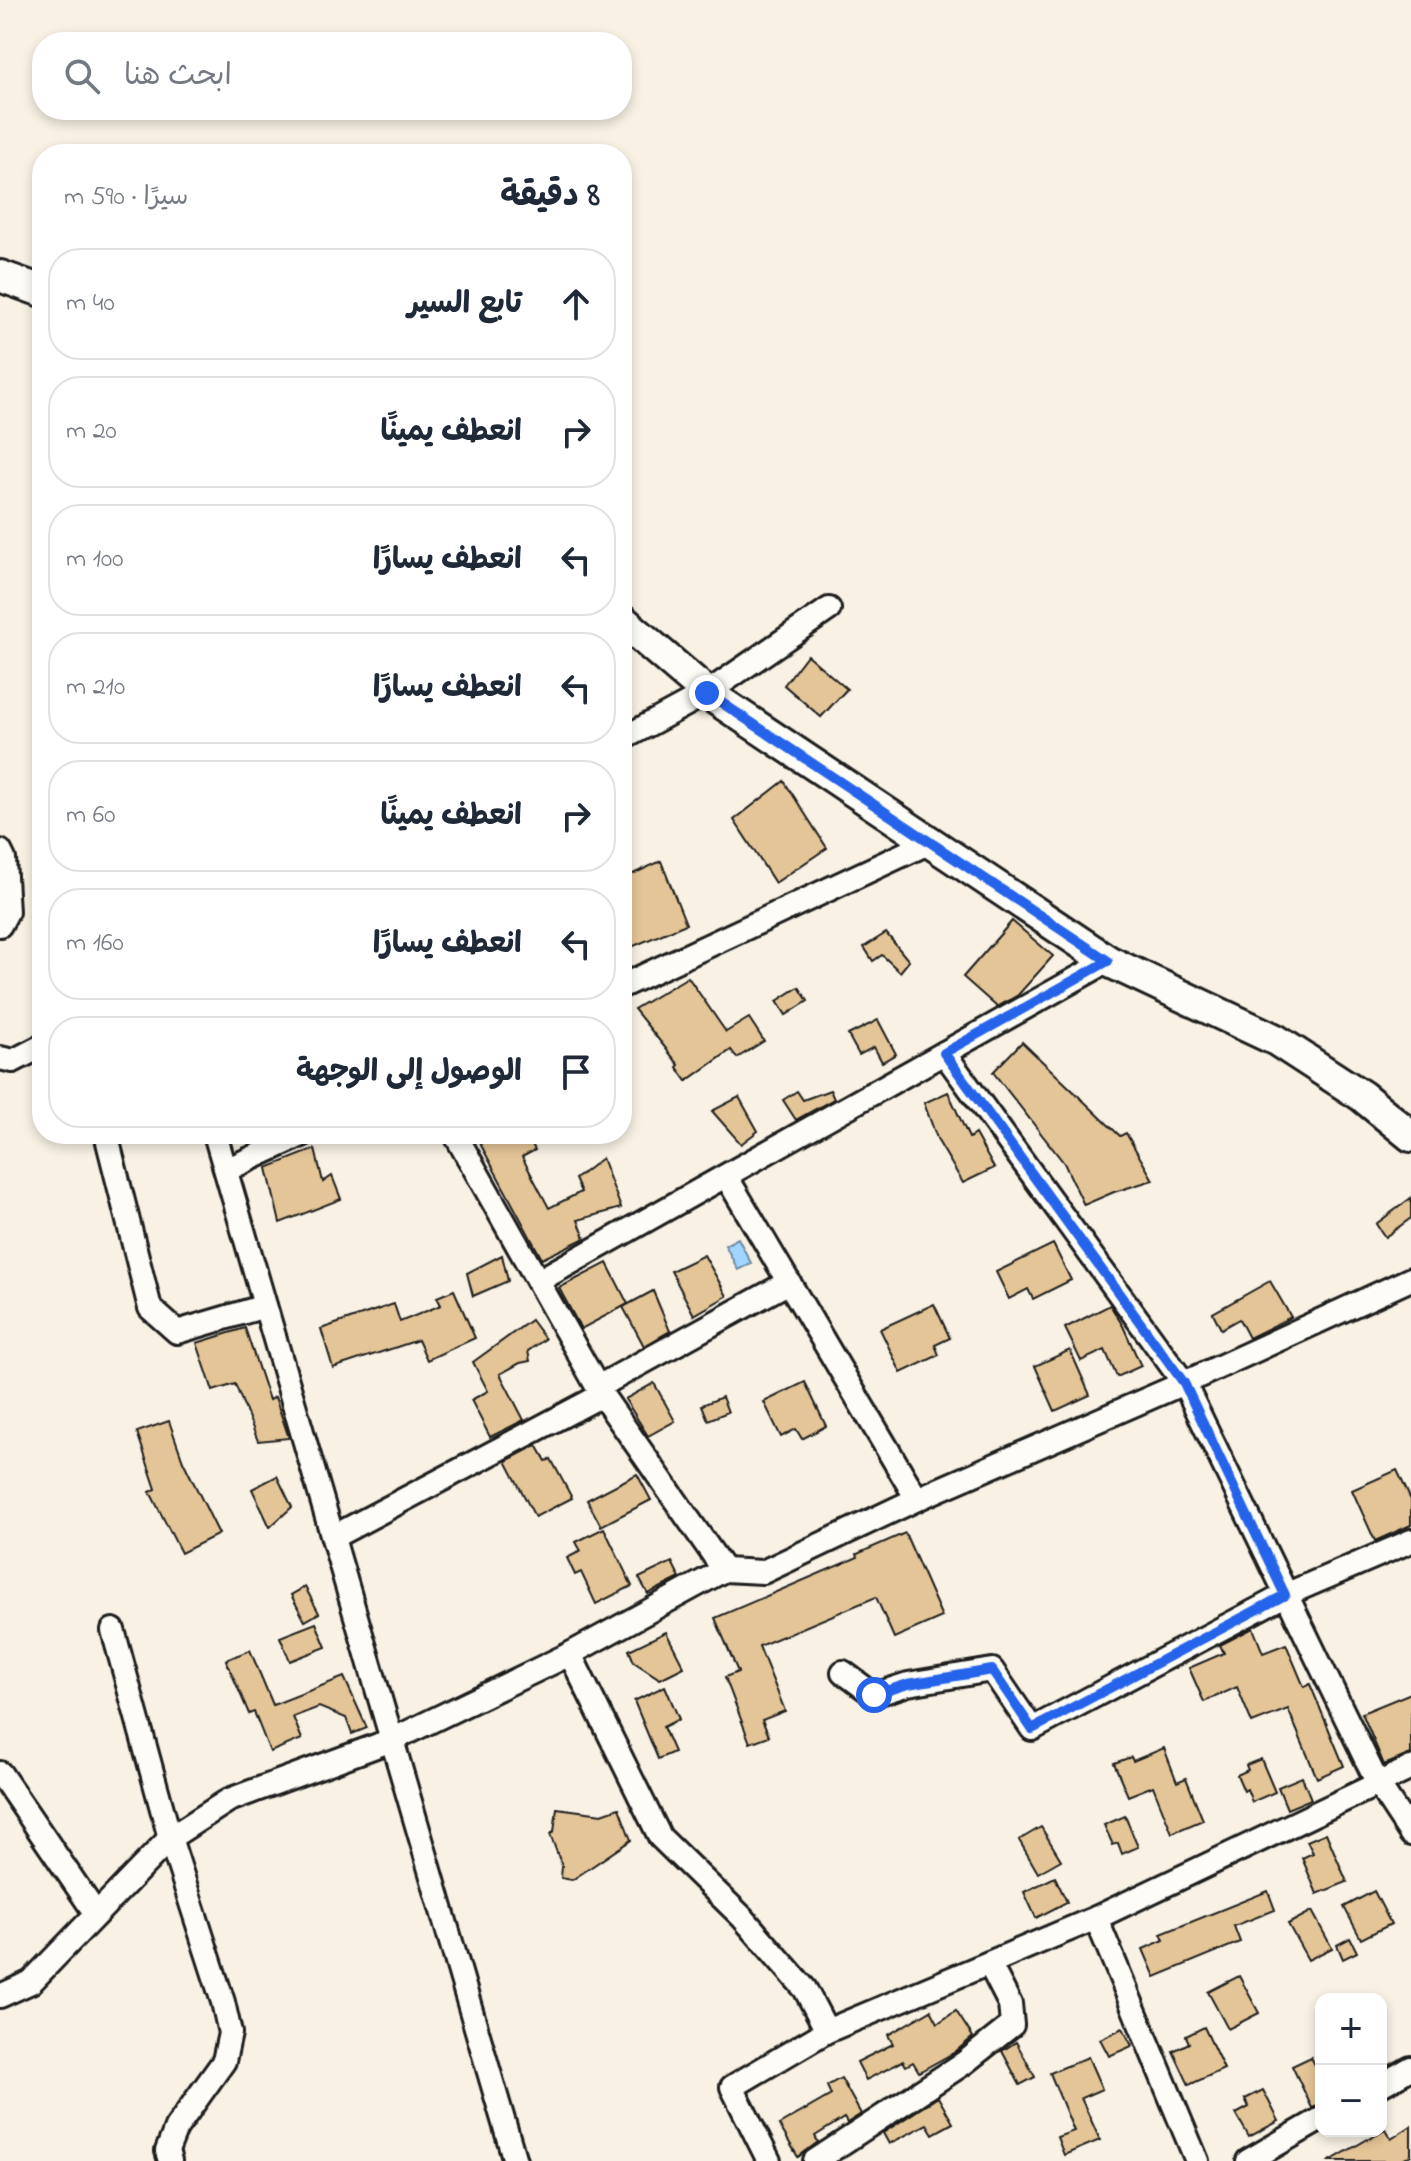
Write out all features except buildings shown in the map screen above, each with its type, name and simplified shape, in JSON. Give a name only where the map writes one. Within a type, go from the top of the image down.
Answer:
[{"type":"street","points":[[0,276],[32,287]]},
{"type":"street","points":[[632,734],[707,693],[829,609]]},
{"type":"street","points":[[632,629],[707,693],[1108,961],[1276,1040],[1362,1096],[1411,1136]]},
{"type":"street","points":[[632,981],[930,842]]},
{"type":"street","points":[[0,851],[4,859],[7,912],[0,925]]},
{"type":"street","points":[[538,1281],[1108,961]]},
{"type":"street","points":[[0,1058],[13,1061],[32,1051]]},
{"type":"street","points":[[944,1053],[1184,1383],[1378,1784],[1411,1834]]},
{"type":"street","points":[[109,1144],[150,1308],[177,1332],[265,1306]]},
{"type":"street","points":[[218,1144],[515,2161]]},
{"type":"street","points":[[226,1170],[282,1144]]},
{"type":"street","points":[[461,1144],[600,1391],[724,1570]]},
{"type":"street","points":[[726,1176],[917,1499]]},
{"type":"street","points":[[0,1996],[31,1982],[170,1838],[229,1800],[392,1740],[570,1654],[724,1570],[763,1572],[917,1499],[1184,1383],[1411,1279]]},
{"type":"street","points":[[333,1537],[600,1391],[789,1282]]},
{"type":"street","points":[[843,1672],[874,1695],[908,1684],[992,1670],[1032,1729],[1285,1595],[1411,1541]]},
{"type":"street","points":[[113,1630],[170,1838],[223,2002],[230,2033],[224,2061],[176,2128],[167,2151],[170,2161]]},
{"type":"street","points":[[570,1654],[660,1837],[743,1918],[805,1989],[827,2031]]},
{"type":"street","points":[[769,2161],[732,2087],[827,2031],[1096,1918],[1411,1768]]},
{"type":"street","points":[[0,1773],[96,1914]]},
{"type":"street","points":[[1096,1918],[1197,2161]]},
{"type":"street","points":[[815,2161],[964,2063],[1012,2025],[1010,2004],[989,1963]]},
{"type":"street","points":[[1387,2082],[1411,2068]]},
{"type":"street","points":[[1248,2161],[1315,2122]]},
{"type":"water","points":[[738,1238],[751,1263],[738,1270],[725,1245]]},
{"type":"route","points":[[707,693],[1108,961],[944,1053],[1184,1383],[1285,1595],[1032,1729],[992,1670],[908,1684],[874,1695]]}]
